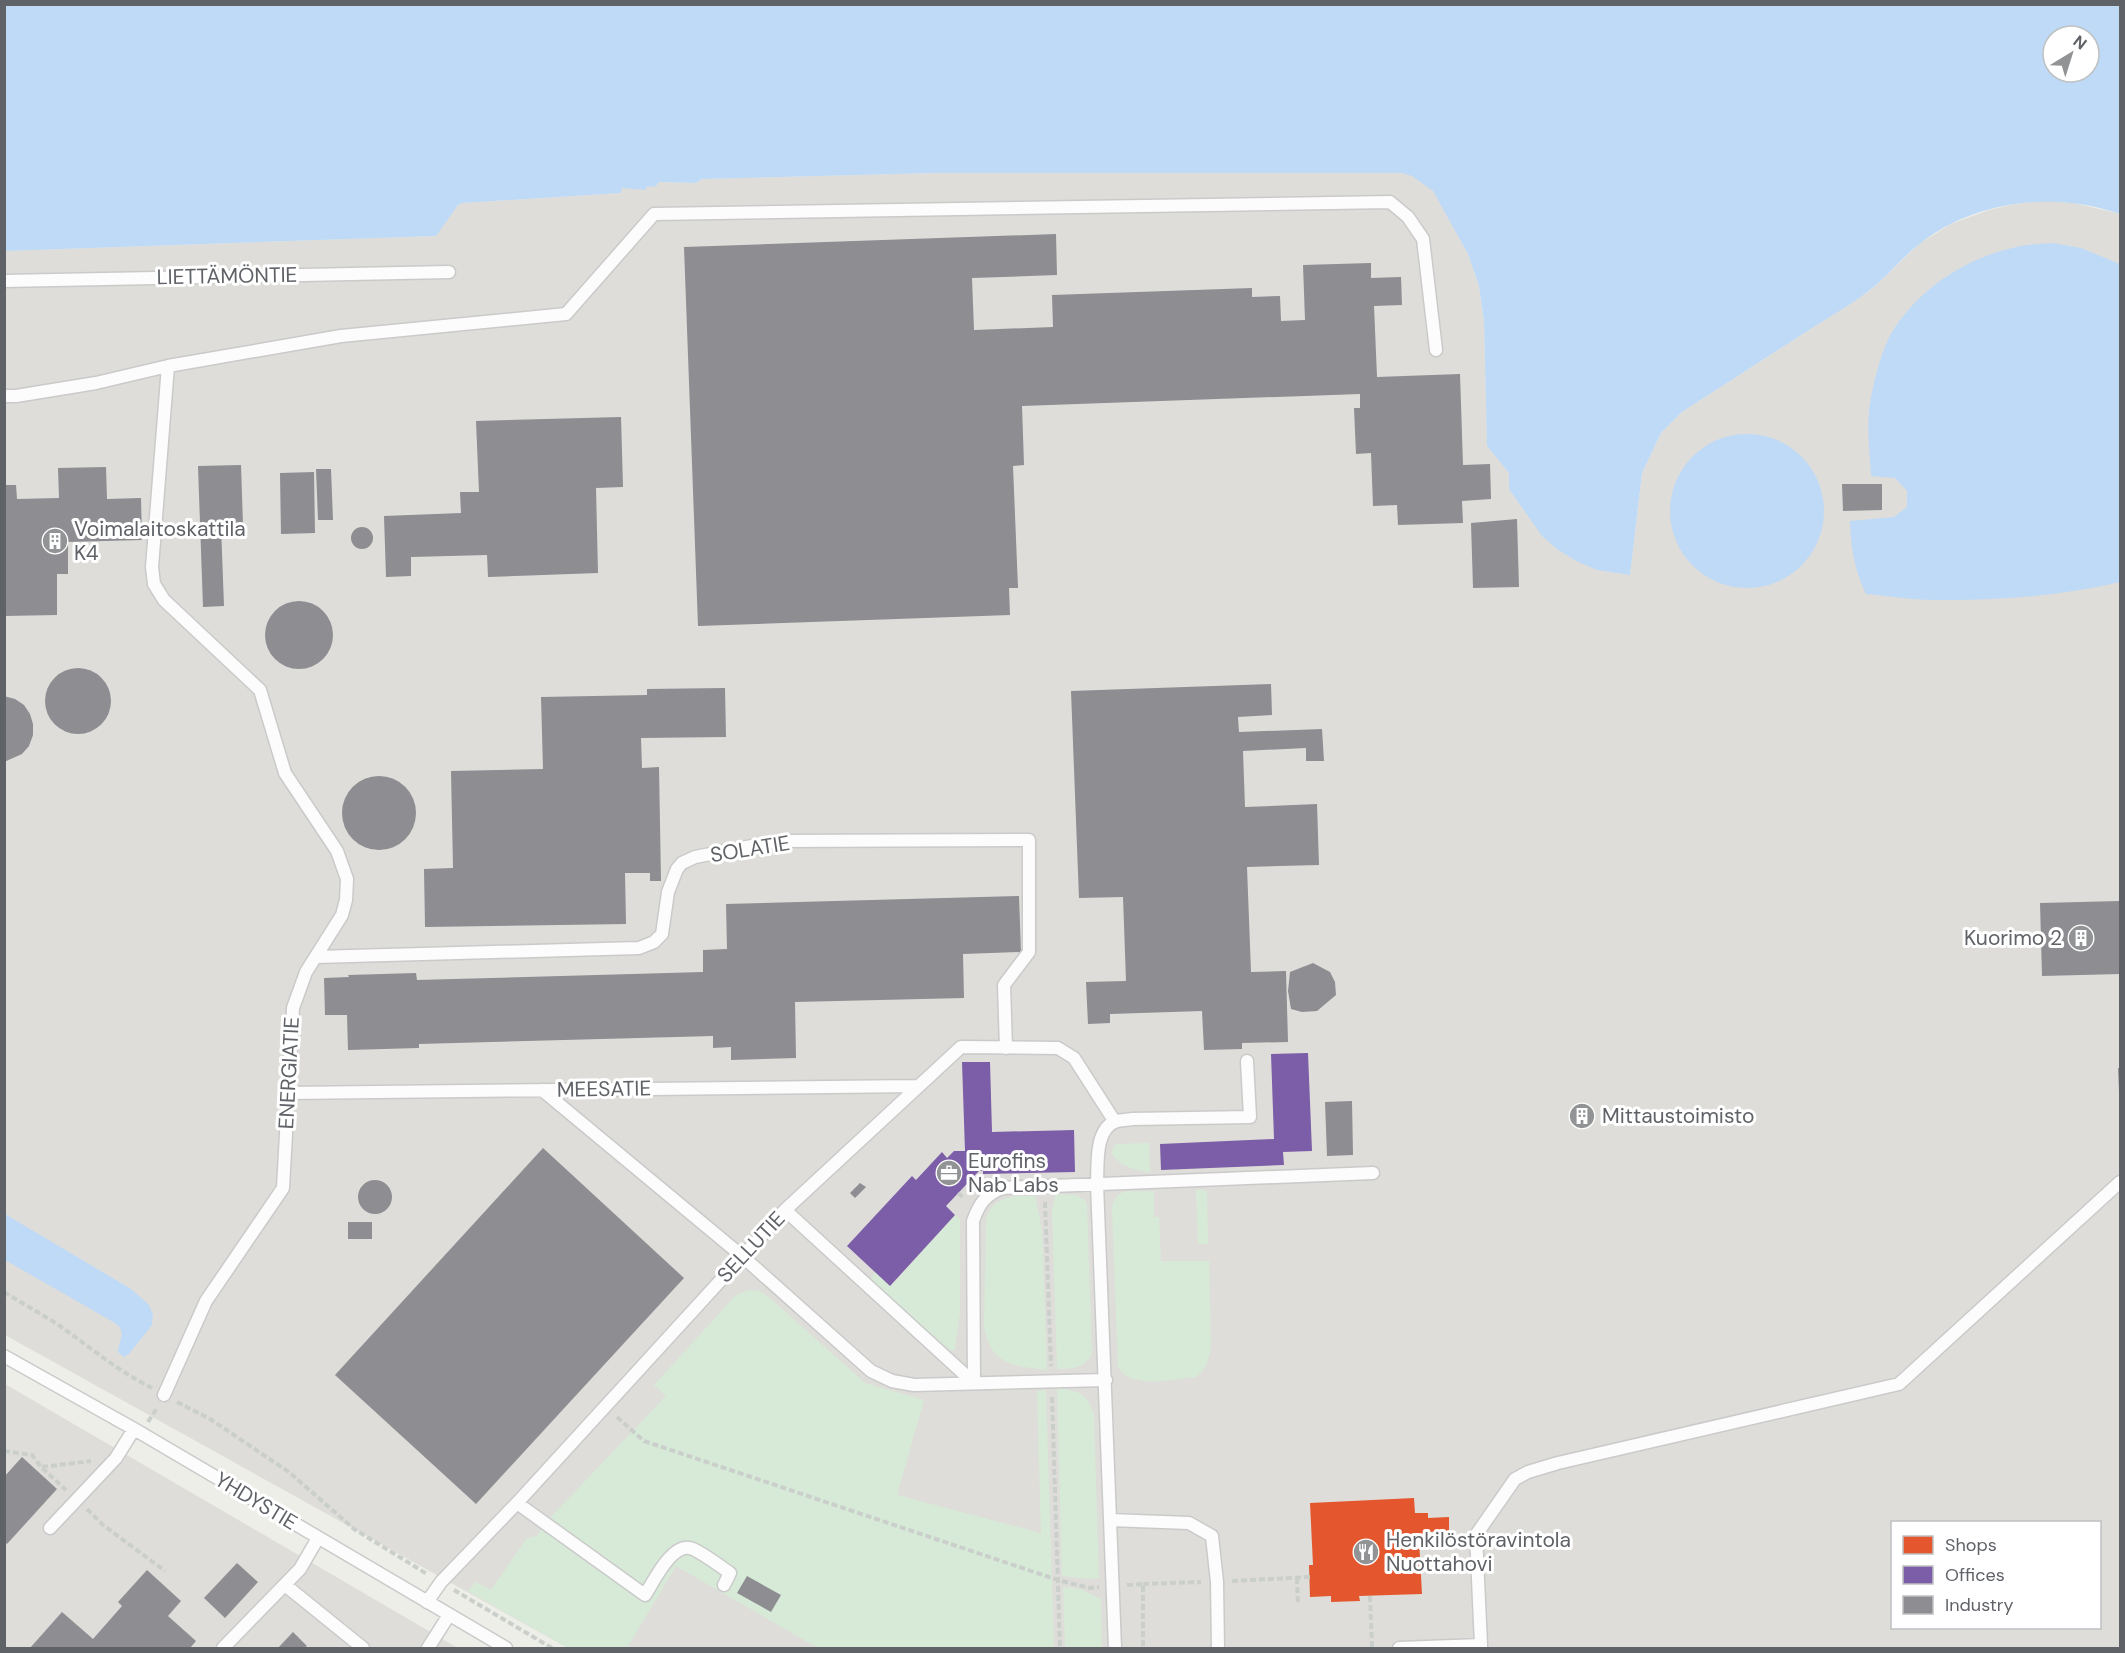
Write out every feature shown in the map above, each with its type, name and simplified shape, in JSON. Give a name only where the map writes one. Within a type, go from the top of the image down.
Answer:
[{"type":"lane","points":[[4,396],[96,383],[168,366],[341,336],[566,314],[654,214],[1390,202],[1408,217],[1423,239],[1436,350]]},
{"type":"lane","name":"LIETTÄMÖNTIE","points":[[4,280],[449,272]]},
{"type":"lane","name":"ENERGIATIE","points":[[164,1395],[206,1301],[283,1188],[293,1008],[306,972],[342,915],[346,900],[346,879],[337,851],[285,773],[260,690],[164,600],[154,584],[152,567],[168,366]]},
{"type":"lane","name":"SOLATIE","points":[[316,957],[639,948],[654,942],[662,934],[668,892],[676,869],[682,863],[695,857],[777,841],[1029,840],[1029,952],[1004,985],[1006,1048]]},
{"type":"lane","name":"SELLUTIE","points":[[427,1602],[441,1582],[518,1503],[785,1210],[961,1047],[1058,1048],[1074,1058],[1115,1122]]},
{"type":"lane","points":[[1116,1648],[1097,1184],[1099,1146],[1104,1131],[1115,1122],[1132,1119],[1250,1117],[1247,1061]]},
{"type":"lane","name":"MEESATIE","points":[[288,1093],[919,1086]]},
{"type":"lane","points":[[542,1090],[742,1256],[871,1371],[892,1381],[914,1385],[1106,1380]]},
{"type":"lane","points":[[974,1383],[973,1221],[979,1204],[990,1193],[1002,1188],[1373,1173]]},
{"type":"lane","points":[[1399,1648],[1481,1647],[1476,1535],[1515,1479],[1528,1472],[1558,1463],[1899,1384],[2121,1182]]},
{"type":"lane","points":[[785,1210],[974,1383]]},
{"type":"lane","name":"YHDYSTIE","points":[[4,1356],[134,1429],[506,1648]]},
{"type":"lane","points":[[50,1528],[116,1458],[134,1429]]},
{"type":"lane","points":[[518,1503],[645,1595],[671,1555],[681,1548],[691,1548],[730,1573],[724,1585]]},
{"type":"lane","points":[[1110,1520],[1189,1523],[1212,1536],[1217,1582],[1218,1648]]},
{"type":"lane","points":[[223,1648],[300,1569],[318,1538]]},
{"type":"lane","points":[[285,1585],[363,1648]]},
{"type":"lane","points":[[428,1648],[449,1615]]},
{"type":"path","points":[[1045,1187],[1060,1648]]},
{"type":"path","points":[[4,1292],[59,1326],[130,1377],[210,1419],[289,1472],[354,1529],[552,1648]]},
{"type":"path","points":[[605,1407],[644,1441],[1058,1580],[1090,1588],[1143,1584],[1143,1648]]},
{"type":"path","points":[[1298,1578],[1298,1605]]},
{"type":"path","points":[[1370,1596],[1372,1648]]},
{"type":"shaded area","points":[[935,173],[1401,173],[1412,175],[1433,191],[1441,202],[1468,254],[1479,286],[1484,322],[1487,446],[1509,473],[1630,574],[1642,473],[1661,433],[1682,412],[1871,290],[1919,244],[1951,224],[1989,210],[2040,201],[2074,203],[2120,214],[2120,1648],[568,1648],[5,1335],[4,251],[435,236],[458,205],[463,203],[621,193],[621,188],[646,189],[658,182],[696,183],[702,179]]},
{"type":"shaded area","points":[[5,1384],[458,1648],[5,1648]]},
{"type":"green space","points":[[1149,1143],[1150,1173],[1123,1164],[1111,1152],[1116,1144]]},
{"type":"green space","points":[[1196,1189],[1207,1191],[1208,1244],[1198,1244]]},
{"type":"green space","points":[[1126,1191],[1154,1191],[1154,1217],[1159,1217],[1161,1261],[1209,1261],[1211,1347],[1206,1364],[1196,1377],[1143,1381],[1124,1374],[1118,1367],[1112,1208],[1116,1197]]},
{"type":"green space","points":[[1056,1194],[1076,1195],[1086,1201],[1087,1205],[1092,1355],[1081,1365],[1062,1369],[1057,1369],[1052,1210]]},
{"type":"green space","points":[[1015,1196],[1035,1196],[1042,1230],[1047,1370],[1014,1365],[1005,1361],[992,1349],[984,1326],[986,1221],[990,1210],[996,1203]]},
{"type":"green space","points":[[955,1215],[960,1219],[960,1312],[955,1350],[945,1351],[870,1280],[875,1272],[891,1286]]},
{"type":"green space","points":[[749,1290],[760,1291],[770,1298],[865,1383],[924,1400],[897,1495],[1041,1533],[1037,1391],[1046,1390],[1054,1648],[818,1648],[676,1566],[627,1648],[568,1648],[468,1591],[476,1582],[491,1590],[527,1538],[537,1536],[548,1520],[666,1396],[654,1385],[736,1295]]},
{"type":"green space","points":[[1057,1388],[1081,1394],[1094,1414],[1099,1578],[1062,1576]]},
{"type":"green space","points":[[1063,1587],[1080,1589],[1101,1599],[1102,1648],[1065,1648]]},
{"type":"water","points":[[4,5],[2120,5],[2120,214],[2095,207],[2043,202],[1991,209],[1966,217],[1943,228],[1921,243],[1877,285],[1855,301],[1682,412],[1661,433],[1642,473],[1630,575],[1597,570],[1557,549],[1542,536],[1509,489],[1509,473],[1487,446],[1484,322],[1479,286],[1468,254],[1433,191],[1412,176],[1401,173],[935,173],[702,179],[696,183],[659,182],[656,186],[646,187],[646,190],[622,188],[621,193],[463,203],[458,205],[436,236],[5,251]]},
{"type":"water","points":[[2053,243],[2081,248],[2120,264],[2120,582],[2052,594],[1981,600],[1926,600],[1866,594],[1854,558],[1850,521],[1894,517],[1907,507],[1907,491],[1895,478],[1871,476],[1868,428],[1870,403],[1885,346],[1894,329],[1905,314],[1932,287],[1964,266],[1981,258],[2026,245]]},
{"type":"water","points":[[1747,434],[1762,435],[1777,440],[1802,456],[1818,481],[1823,496],[1823,526],[1818,541],[1802,566],[1777,582],[1762,587],[1747,588],[1732,587],[1717,582],[1692,566],[1676,541],[1671,526],[1670,511],[1671,496],[1676,481],[1692,456],[1717,440],[1732,435]]},
{"type":"water","points":[[5,1214],[131,1289],[149,1305],[153,1315],[152,1325],[129,1354],[124,1357],[118,1352],[122,1333],[115,1323],[5,1260]]},
{"type":"building: Shops","name":"Henkilöstöravintola Nuottahovi","points":[[1414,1498],[1415,1513],[1428,1513],[1428,1518],[1449,1517],[1449,1531],[1428,1532],[1429,1538],[1419,1539],[1422,1594],[1359,1596],[1360,1601],[1331,1602],[1331,1596],[1310,1597],[1309,1565],[1313,1565],[1310,1503]]},
{"type":"building: Offices","points":[[1308,1053],[1312,1151],[1283,1152],[1284,1165],[1161,1170],[1160,1144],[1274,1139],[1271,1054]]},
{"type":"building: Offices","name":"Eurofins Nab Labs","points":[[962,1062],[990,1062],[992,1132],[1074,1130],[1075,1172],[983,1174],[983,1171],[979,1171],[946,1206],[955,1215],[890,1286],[847,1246],[912,1176],[916,1180],[942,1152],[947,1158],[954,1151],[965,1151]]},
{"type":"building: Industry","points":[[1056,234],[1057,275],[972,278],[974,330],[1053,327],[1052,295],[1252,288],[1252,297],[1280,296],[1281,321],[1305,320],[1303,265],[1371,263],[1371,278],[1401,277],[1402,305],[1374,306],[1377,377],[1460,374],[1463,465],[1490,464],[1491,499],[1462,501],[1463,523],[1398,525],[1397,505],[1373,506],[1371,453],[1356,454],[1354,408],[1360,408],[1360,394],[1022,406],[1024,465],[1013,466],[1018,588],[1009,588],[1010,615],[698,626],[684,247]]},
{"type":"building: Industry","points":[[621,417],[623,487],[596,488],[598,573],[488,577],[487,555],[411,557],[411,576],[386,577],[384,516],[461,513],[460,492],[479,492],[476,421]]},
{"type":"building: Industry","points":[[241,465],[243,525],[221,526],[224,606],[203,607],[198,466]]},
{"type":"building: Industry","name":"Voimalaitoskattila K4","points":[[106,467],[107,499],[141,498],[142,540],[68,542],[68,574],[57,574],[57,615],[4,616],[4,485],[16,485],[17,499],[59,498],[58,468]]},
{"type":"building: Industry","points":[[316,469],[331,469],[333,520],[318,520]]},
{"type":"building: Industry","points":[[314,472],[315,533],[281,534],[280,473]]},
{"type":"building: Industry","points":[[1842,484],[1882,484],[1882,510],[1843,511]]},
{"type":"building: Industry","points":[[1517,519],[1519,587],[1473,588],[1471,523]]},
{"type":"building: Industry","points":[[362,527],[370,530],[373,538],[370,546],[362,549],[354,546],[351,538],[354,530]]},
{"type":"building: Industry","points":[[299,601],[312,604],[323,611],[330,622],[333,635],[330,648],[323,659],[312,666],[299,669],[286,666],[275,659],[268,648],[265,635],[268,622],[275,611],[286,604]]},
{"type":"building: Industry","points":[[71,668],[85,668],[97,673],[106,682],[111,701],[109,714],[102,725],[85,734],[71,734],[59,729],[50,720],[45,708],[45,694],[50,682],[59,673]]},
{"type":"building: Industry","points":[[1271,684],[1272,715],[1238,717],[1239,732],[1322,729],[1324,761],[1306,761],[1306,748],[1243,751],[1245,807],[1317,804],[1319,865],[1247,867],[1251,972],[1286,971],[1288,1042],[1242,1043],[1242,1049],[1204,1050],[1202,1011],[1110,1014],[1110,1023],[1088,1024],[1086,982],[1126,981],[1123,897],[1079,898],[1071,691]]},
{"type":"building: Industry","points":[[725,688],[726,737],[641,738],[642,768],[659,767],[661,881],[650,881],[650,873],[625,873],[626,924],[425,927],[424,869],[453,868],[451,771],[543,769],[541,697],[647,695],[647,689]]},
{"type":"building: Industry","points":[[4,696],[24,705],[33,724],[33,735],[29,746],[22,754],[4,762]]},
{"type":"building: Industry","points":[[379,776],[393,779],[405,787],[413,799],[416,813],[413,827],[405,839],[393,847],[379,850],[365,847],[353,839],[345,827],[342,813],[345,799],[353,787],[365,779]]},
{"type":"building: Industry","points":[[1019,896],[1021,952],[963,954],[964,998],[795,1002],[796,1058],[731,1060],[731,1047],[713,1048],[713,1036],[419,1044],[419,1048],[348,1050],[347,1015],[325,1015],[324,978],[349,977],[348,975],[416,973],[417,980],[703,972],[703,950],[727,949],[726,904]]},
{"type":"building: Industry","name":"Kuorimo 2","points":[[2120,901],[2120,974],[2042,976],[2040,903]]},
{"type":"building: Industry","points":[[1313,963],[1330,972],[1335,982],[1336,995],[1317,1011],[1302,1012],[1291,1009],[1288,991],[1290,972]]},
{"type":"building: Industry","points":[[2118,1068],[2120,1068],[2120,1091],[2119,1091]]},
{"type":"building: Industry","points":[[1352,1101],[1353,1155],[1327,1156],[1325,1102]]},
{"type":"building: Industry","name":"Mittaustoimisto","points":[[1587,1104],[1588,1126],[1578,1127],[1577,1105]]},
{"type":"building: Industry","points":[[543,1148],[684,1278],[476,1504],[335,1375]]},
{"type":"building: Industry","points":[[375,1180],[387,1185],[392,1197],[387,1209],[375,1214],[363,1209],[358,1197],[363,1185]]},
{"type":"building: Industry","points":[[860,1183],[866,1187],[855,1198],[850,1193]]},
{"type":"building: Industry","points":[[348,1222],[372,1222],[372,1239],[348,1239]]},
{"type":"building: Industry","points":[[22,1457],[57,1489],[7,1544],[4,1541],[4,1477]]},
{"type":"building: Industry","points":[[237,1563],[258,1582],[225,1618],[204,1598]]},
{"type":"building: Industry","points":[[147,1570],[181,1601],[168,1616],[196,1641],[190,1648],[30,1648],[62,1612],[93,1639],[122,1606],[118,1602]]},
{"type":"building: Industry","points":[[747,1576],[781,1595],[771,1612],[737,1593]]},
{"type":"building: Industry","points":[[293,1632],[307,1646],[278,1648]]},
{"type":"place","name":"Voimalaitoskattila K4","points":[[55,541]]},
{"type":"place","name":"Kuorimo 2","points":[[2081,938]]},
{"type":"place","name":"Mittaustoimisto","points":[[1582,1116]]},
{"type":"place","name":"Eurofins Nab Labs","points":[[949,1173]]},
{"type":"place","name":"Henkilöstöravintola Nuottahovi","points":[[1366,1552]]}]
